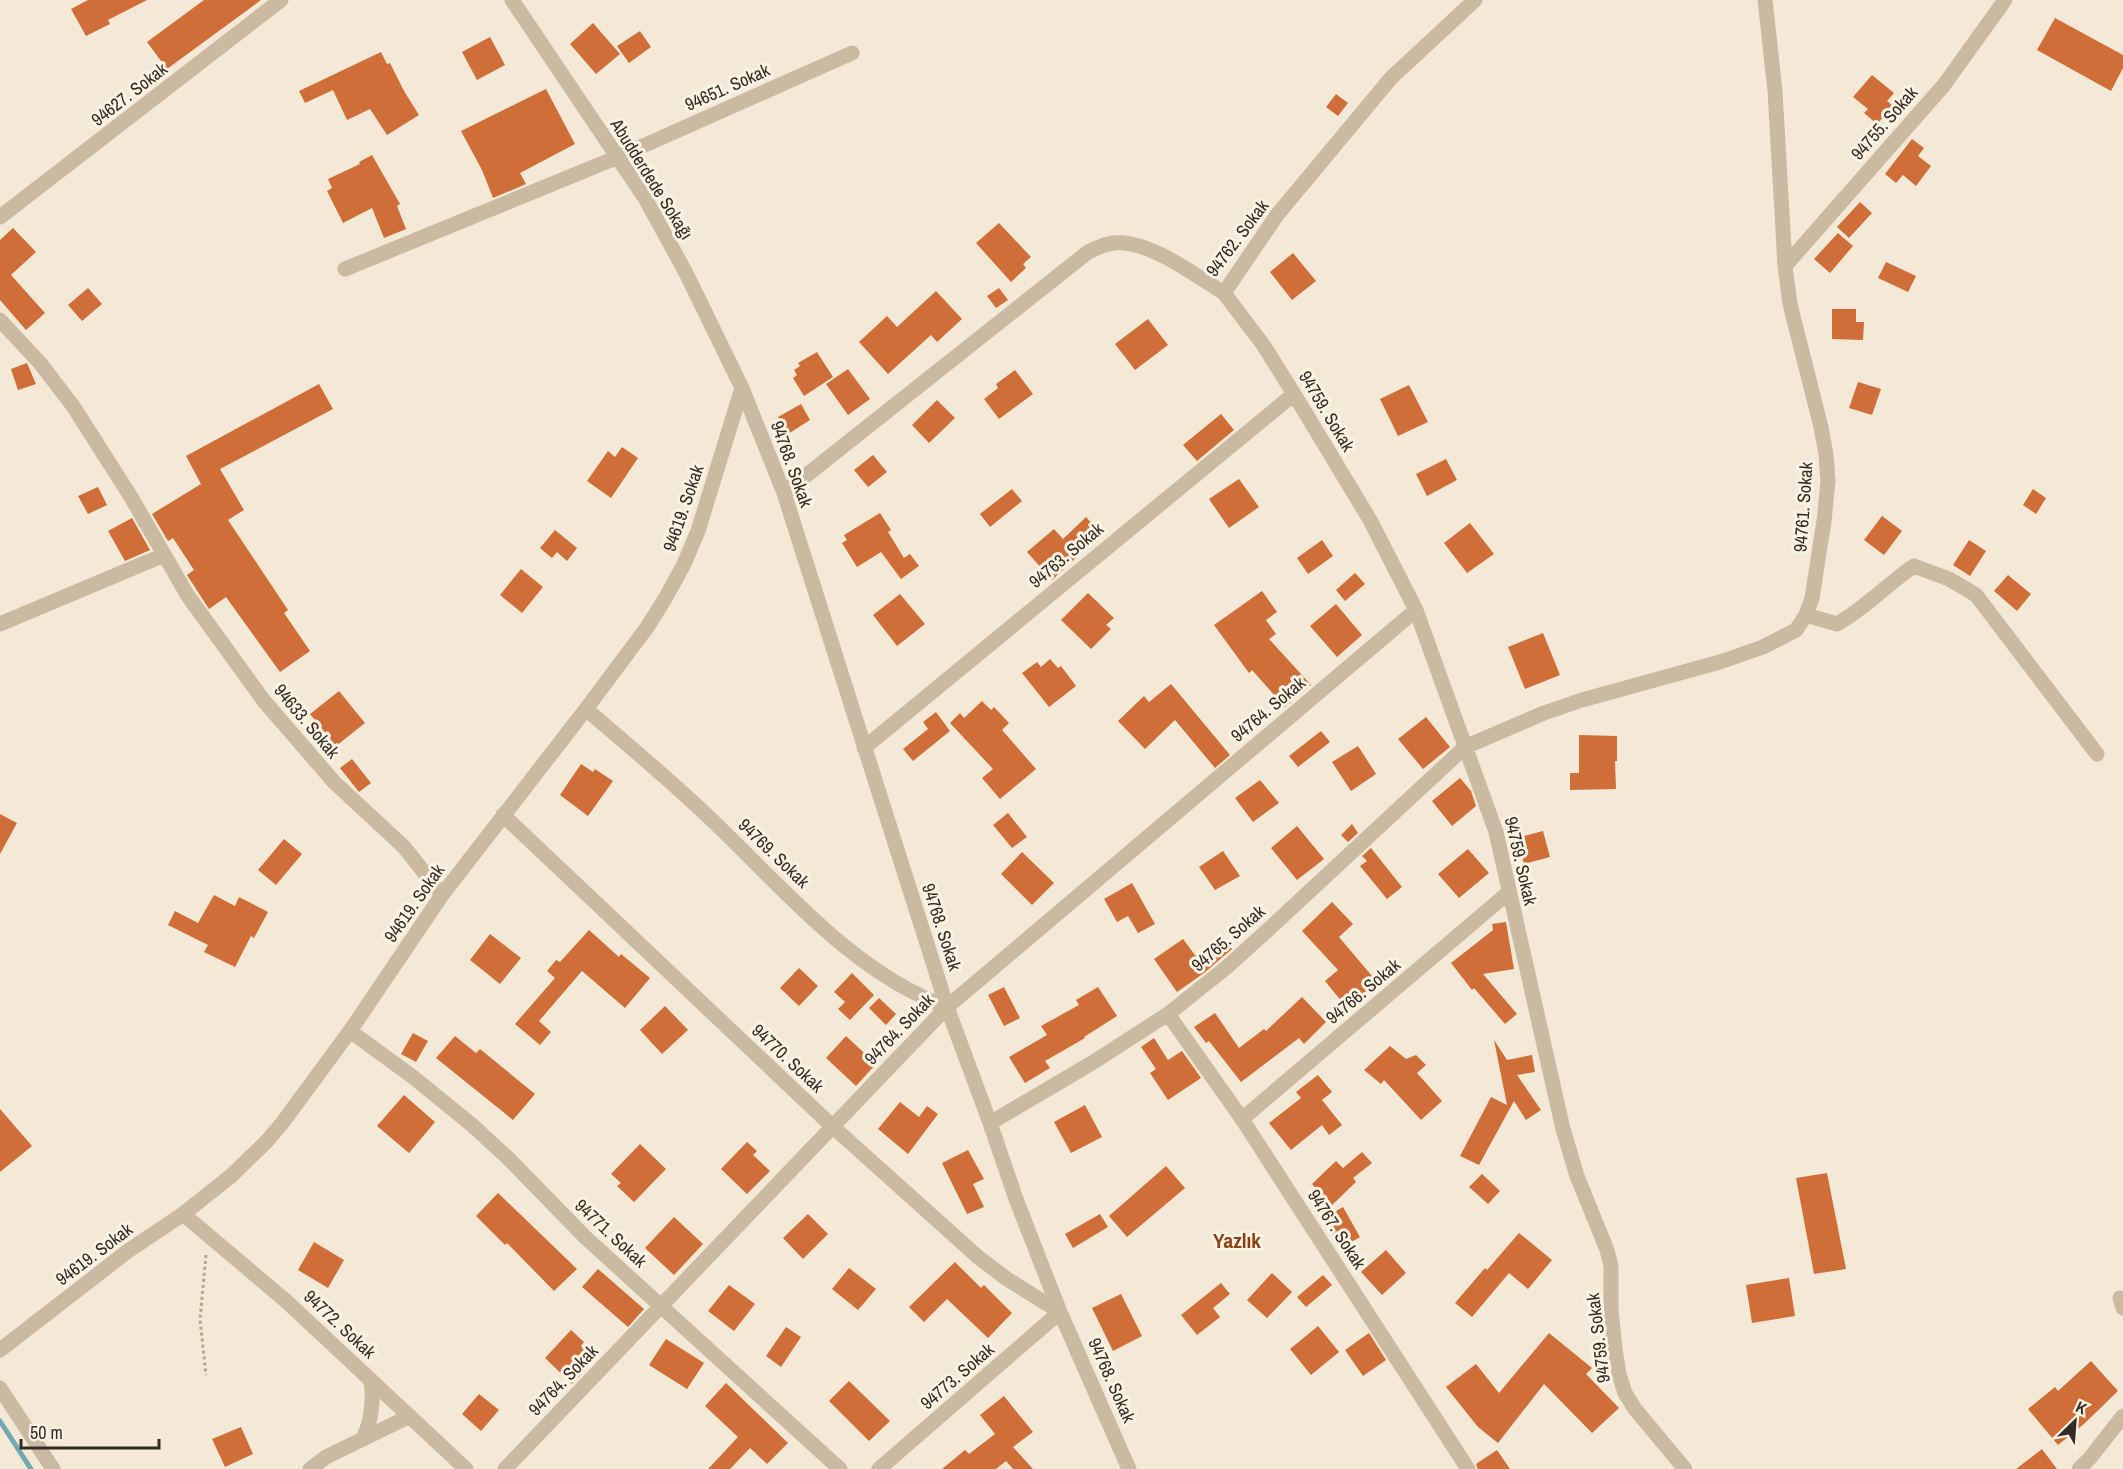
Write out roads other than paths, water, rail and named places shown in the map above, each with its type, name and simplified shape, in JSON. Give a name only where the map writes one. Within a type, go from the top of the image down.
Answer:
[{"type":"street","name":"94627. Sokak","points":[[0,217],[281,0]]},
{"type":"street","name":"Abudderdede Sokağı","points":[[512,0],[645,198],[666,235],[742,388]]},
{"type":"street","name":"94762. Sokak","points":[[784,493],[1088,252],[1115,243],[1133,244],[1170,261],[1224,293],[1277,215],[1391,78],[1475,0]]},
{"type":"street","name":"94761. Sokak","points":[[1765,0],[1775,91],[1785,266],[1790,304],[1821,427],[1828,481],[1812,598],[1806,615]]},
{"type":"street","name":"94755. Sokak","points":[[1785,266],[1944,85],[2005,0]]},
{"type":"street","name":"94651. Sokak","points":[[345,269],[618,157],[852,52]]},
{"type":"street","name":"94759. Sokak","points":[[1224,293],[1264,346],[1294,394],[1370,520],[1416,610],[1496,832],[1563,1129],[1577,1176],[1607,1250],[1611,1266],[1611,1310],[1619,1374],[1625,1393],[1635,1409],[1685,1469]]},
{"type":"street","name":"94633. Sokak","points":[[0,320],[40,363],[73,406],[96,440],[206,623],[264,701],[334,782],[404,847],[442,895]]},
{"type":"street","name":"94768. Sokak","points":[[742,388],[784,493],[947,1007],[1016,1199],[1060,1312],[1129,1469]]},
{"type":"street","name":"94619. Sokak","points":[[0,1350],[128,1251],[183,1214],[231,1176],[267,1142],[283,1122],[350,1031],[442,895],[648,626],[684,564],[707,504],[742,388]]},
{"type":"street","name":"94763. Sokak","points":[[864,748],[1294,394]]},
{"type":"street","points":[[0,624],[165,555]]},
{"type":"street","points":[[1465,747],[1544,713],[1720,662],[1763,647],[1796,630],[1806,615],[1837,624],[1855,614],[1893,580],[1914,566],[1949,579],[1977,595],[2097,754]]},
{"type":"street","name":"94764. Sokak","points":[[505,1469],[947,1007],[1416,610]]},
{"type":"street","name":"94769. Sokak","points":[[586,709],[715,823],[819,924],[871,968],[919,997],[947,1007]]},
{"type":"street","name":"94765. Sokak","points":[[990,1123],[1092,1064],[1168,1014],[1227,967],[1465,747]]},
{"type":"street","name":"94770. Sokak","points":[[503,815],[832,1126],[978,1257],[1007,1279],[1060,1312]]},
{"type":"street","name":"94766. Sokak","points":[[1242,1119],[1509,893]]},
{"type":"street","name":"94767. Sokak","points":[[1168,1014],[1242,1119],[1468,1469]]},
{"type":"street","name":"94771. Sokak","points":[[350,1031],[414,1077],[472,1125],[585,1237],[840,1469]]},
{"type":"street","name":"94772. Sokak","points":[[183,1214],[285,1301],[466,1469]]},
{"type":"street","name":"94773. Sokak","points":[[879,1469],[1060,1312]]},
{"type":"street","points":[[364,1437],[372,1410],[371,1380]]},
{"type":"street","points":[[0,1388],[53,1469]]},
{"type":"street","points":[[310,1469],[326,1457],[410,1416]]},
{"type":"street","points":[[2079,1469],[2123,1416]]},
{"type":"waterway","points":[[0,1421],[31,1469]]},
{"type":"district","name":"Yazlık","points":[[1237,1240]]}]
